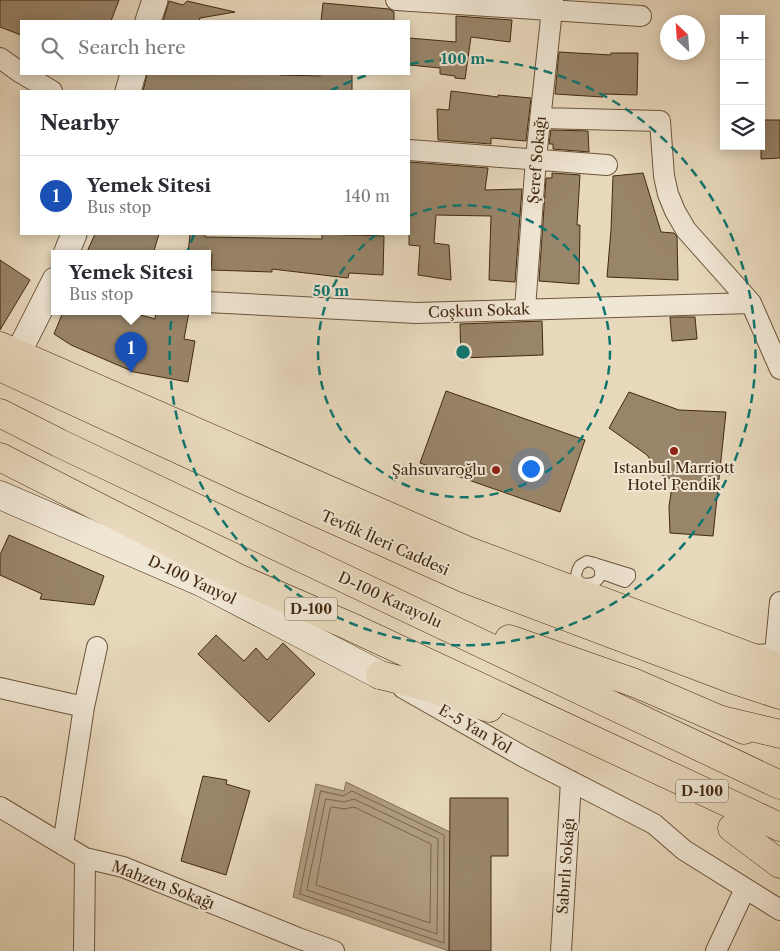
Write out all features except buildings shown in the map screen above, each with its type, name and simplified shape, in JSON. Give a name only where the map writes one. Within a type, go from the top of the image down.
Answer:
[{"type":"main road","name":"Tevfik İleri Caddesi","points":[[7,359],[449,543],[582,588],[780,668]]},
{"type":"main road","name":"Tevfik İleri Caddesi","points":[[7,359],[448,571],[734,680],[780,695]]},
{"type":"main road","name":"D-100 Karayolu","points":[[0,413],[59,443],[780,785]]},
{"type":"main road","name":"D-100","points":[[0,457],[238,578],[347,625],[780,827]]},
{"type":"main road","name":"D-100 Yanyol","points":[[0,495],[203,582],[380,675]]},
{"type":"main road","points":[[569,618],[582,588]]},
{"type":"main road","points":[[382,596],[635,683],[780,746]]},
{"type":"main road","points":[[380,675],[427,687],[624,755],[732,828],[780,864]]},
{"type":"main road","points":[[722,720],[780,734]]},
{"type":"main road","points":[[732,828],[780,853]]},
{"type":"street","points":[[148,20],[154,0]]},
{"type":"street","points":[[396,0],[553,6],[641,16]]},
{"type":"street","name":"Şeref Sokağı","points":[[525,309],[536,158],[553,6]]},
{"type":"street","points":[[0,58],[20,72]]},
{"type":"street","points":[[25,75],[50,90]]},
{"type":"street","points":[[128,90],[134,75]]},
{"type":"street","points":[[541,118],[660,121],[664,176],[668,194],[675,211],[692,236],[752,303],[780,369]]},
{"type":"street","points":[[410,150],[536,158],[607,165]]},
{"type":"street","points":[[68,250],[74,235]]},
{"type":"street","points":[[7,359],[51,288]]},
{"type":"street","name":"Coşkun Sokak","points":[[211,302],[416,314],[752,303]]},
{"type":"street","points":[[734,680],[745,655],[775,654],[780,602]]},
{"type":"street","points":[[63,845],[84,707],[97,647]]},
{"type":"street","name":"E-5 Yan Yol","points":[[380,675],[524,757],[654,824],[684,850],[780,910]]},
{"type":"street","points":[[0,688],[84,707]]},
{"type":"street","name":"Sabırlı Sokağı","points":[[561,951],[572,782]]},
{"type":"street","name":"Mahzen Sokağı","points":[[0,807],[85,858],[123,867],[298,945],[334,951]]},
{"type":"street","points":[[84,951],[85,858]]},
{"type":"street","points":[[716,951],[745,889]]},
{"type":"lane","points":[[594,563],[600,573],[599,577],[594,583],[582,588],[576,572],[583,562],[591,562],[630,574],[630,577],[625,582],[600,573]]},
{"type":"water","points":[[346,782],[450,832],[449,951],[293,897],[316,784],[344,791]]},
{"type":"place","name":"Yemek Sitesi","points":[[131,373]]},
{"type":"place","name":"Istanbul Marriott Hotel Pendik","points":[[674,451]]},
{"type":"place","name":"Şahsuvaroğlu","points":[[496,470]]}]
